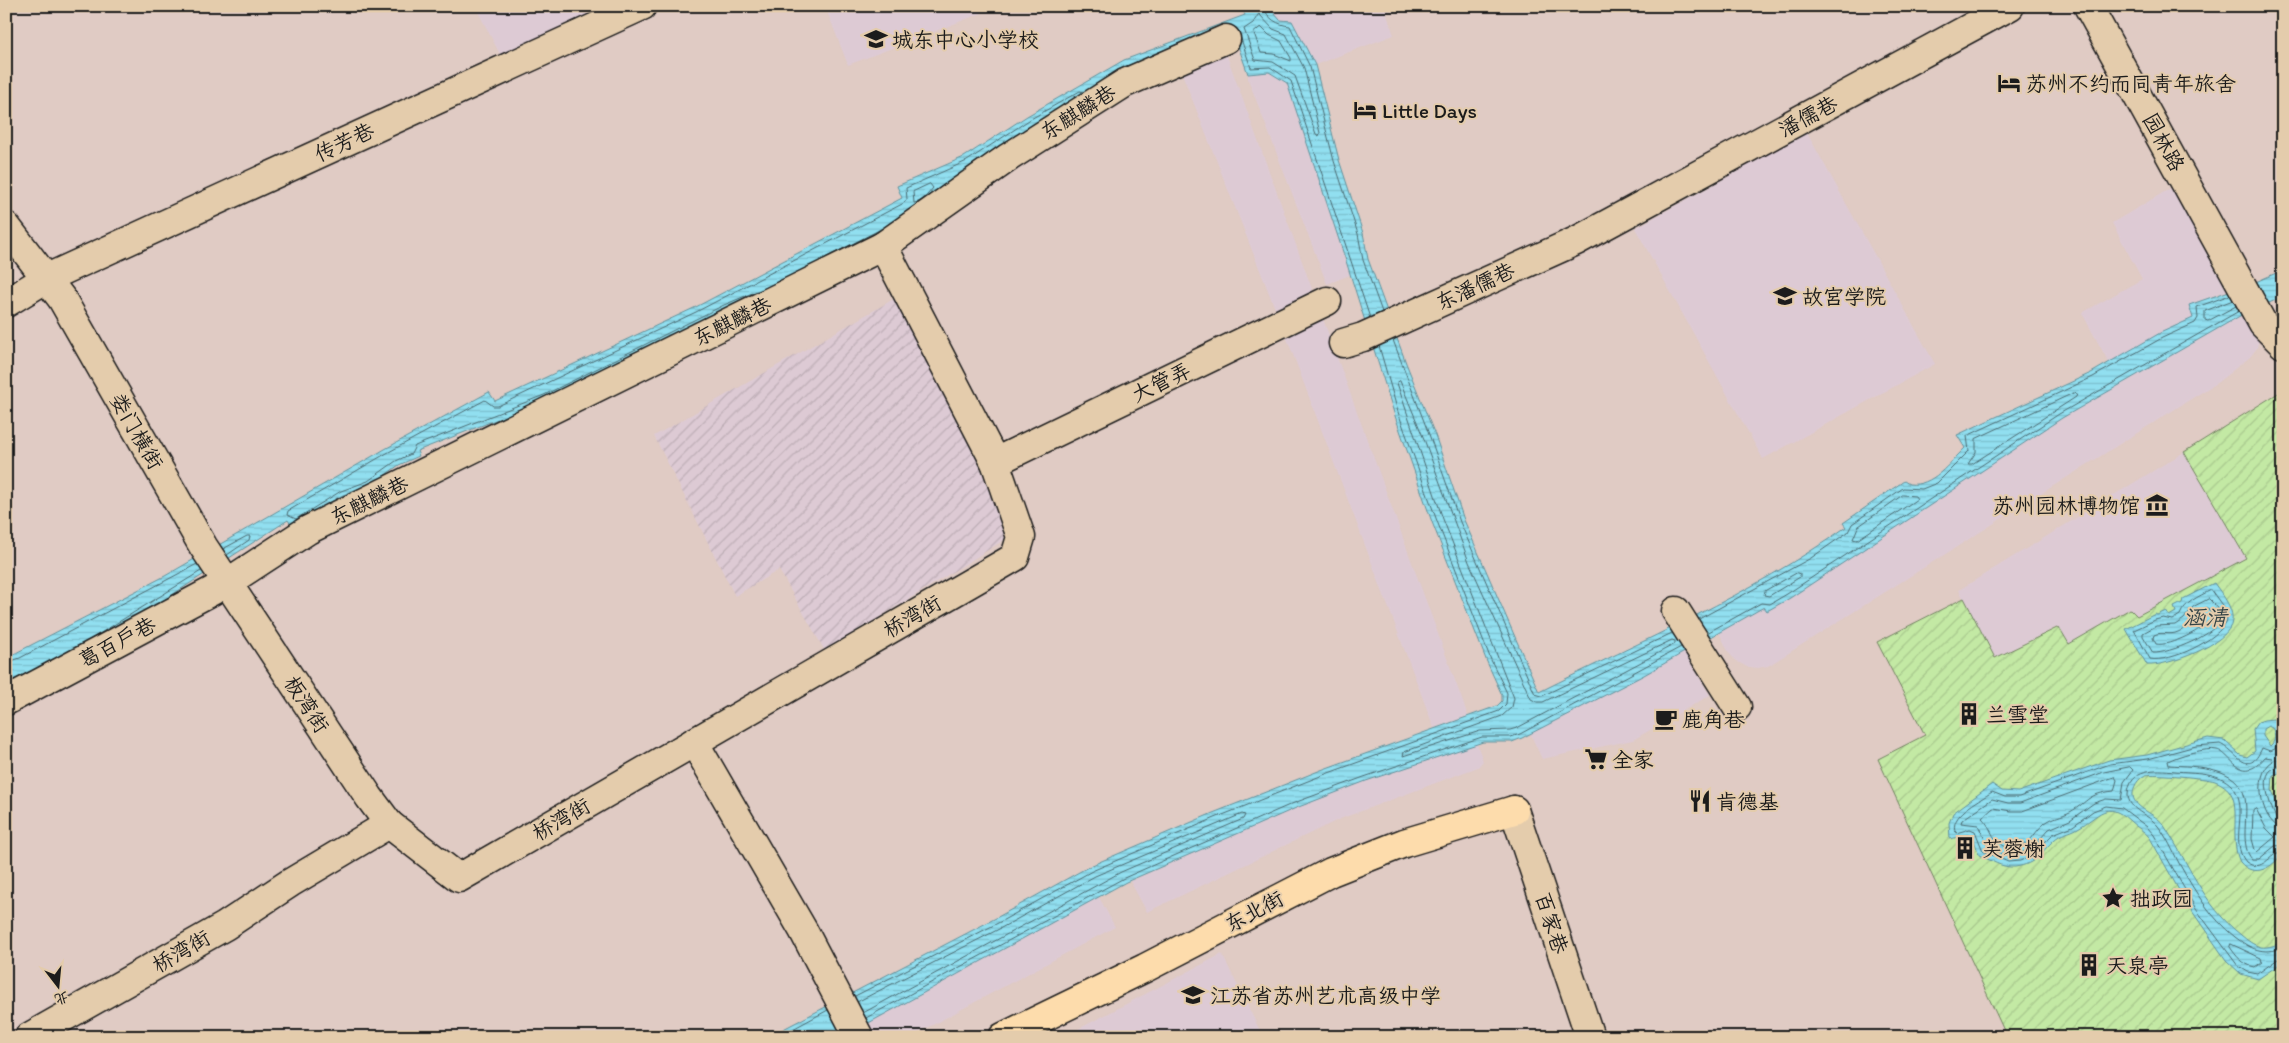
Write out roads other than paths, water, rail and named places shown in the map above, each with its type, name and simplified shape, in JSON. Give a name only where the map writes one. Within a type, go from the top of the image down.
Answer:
[{"type":"main road","name":"东北街","points":[[1003,1037],[1145,968],[1331,872],[1404,843],[1514,810]]},
{"type":"street","name":"传芳巷","points":[[6,304],[47,278],[642,6]]},
{"type":"street","name":"潘儒巷","points":[[1607,225],[2010,6]]},
{"type":"street","name":"园林路","points":[[2088,6],[2264,324],[2283,344]]},
{"type":"street","name":"东麒麟巷","points":[[223,577],[308,530],[883,246],[1008,157],[1125,83],[1226,39]]},
{"type":"street","name":"东潘儒巷","points":[[1353,340],[1397,322],[1607,225]]},
{"type":"street","name":"娄门横街","points":[[6,226],[62,299],[203,546],[223,577]]},
{"type":"street","name":"桥湾街","points":[[30,1037],[225,926],[290,883],[389,824],[459,878],[1015,557],[1021,537],[995,462],[883,246]]},
{"type":"street","name":"大管弄","points":[[995,462],[1327,302]]},
{"type":"street","name":"葛百户巷","points":[[6,701],[223,577]]},
{"type":"street","name":"板湾街","points":[[223,577],[369,798],[389,824]]},
{"type":"street","points":[[1676,611],[1737,707]]},
{"type":"street","points":[[694,742],[803,930],[858,1035]]},
{"type":"street","name":"百家巷","points":[[1514,810],[1590,1037]]},
{"type":"water","points":[[1241,6],[1268,6],[1280,20],[1292,21],[1315,65],[1339,160],[1363,233],[1368,259],[1435,435],[1464,520],[1539,692],[1696,616],[1773,574],[1846,527],[1843,523],[1904,481],[1909,484],[1918,484],[1926,482],[1940,473],[1965,448],[1957,435],[2091,373],[2160,333],[2193,318],[2189,305],[2258,281],[2283,270],[2283,297],[2245,313],[2062,418],[1790,598],[1767,611],[1764,607],[1644,675],[1522,738],[1512,742],[1483,742],[1366,781],[1296,808],[1126,882],[843,1037],[768,1037],[996,918],[1090,866],[1213,813],[1321,770],[1497,706],[1502,701],[1502,695],[1487,662],[1432,522],[1394,413],[1287,83],[1269,72],[1248,74],[1235,37],[1232,34],[924,212],[546,400],[417,451],[419,456],[399,465],[370,486],[343,495],[293,528],[288,520],[130,622],[6,689],[6,658],[165,576],[385,449],[489,392],[495,401],[694,308],[902,198],[897,186],[964,157],[1027,116],[1124,60],[1245,15]]},
{"type":"water","name":"涵清","points":[[2214,583],[2231,611],[2232,621],[2229,630],[2209,646],[2182,658],[2156,665],[2147,665],[2126,629],[2155,614],[2166,611],[2169,616],[2176,612],[2174,607],[2182,603],[2183,599]]},
{"type":"water","points":[[2273,719],[2283,723],[2283,772],[2273,775],[2272,790],[2283,822],[2283,852],[2269,867],[2257,871],[2251,870],[2240,862],[2235,844],[2235,806],[2233,798],[2225,786],[2215,781],[2191,777],[2146,775],[2138,781],[2133,796],[2142,808],[2163,824],[2206,897],[2228,923],[2258,946],[2269,947],[2283,942],[2283,962],[2258,979],[2241,974],[2226,960],[2185,901],[2150,838],[2122,814],[2109,810],[2103,812],[2054,840],[2033,861],[2022,866],[2010,867],[2001,865],[1979,855],[1972,834],[1950,839],[1949,823],[1953,813],[1992,784],[2002,791],[2018,792],[2109,760],[2147,755],[2208,738],[2224,740],[2240,755],[2247,757],[2255,751],[2253,729],[2258,722]],"holes":[[[2268,726],[2272,728],[2275,737],[2270,746],[2263,736],[2263,729]]]},
{"type":"place","name":"城东中心小学校","points":[[876,39]]},
{"type":"place","name":"苏州不约而同青年旅舍","points":[[2009,83]]},
{"type":"place","name":"Little Days","points":[[1365,110]]},
{"type":"place","name":"故宫学院","points":[[1785,296]]},
{"type":"place","name":"苏州园林博物馆","points":[[2157,505]]},
{"type":"place","name":"兰雪堂","points":[[1969,714]]},
{"type":"place","name":"鹿角巷","points":[[1666,719]]},
{"type":"place","name":"全家","points":[[1596,759]]},
{"type":"place","name":"肯德基","points":[[1700,801]]},
{"type":"place","name":"芙蓉榭","points":[[1965,848]]},
{"type":"place","name":"拙政园","points":[[2113,898]]},
{"type":"place","name":"天泉亭","points":[[2089,965]]},
{"type":"place","name":"江苏省苏州艺术高级中学","points":[[1193,995]]}]
